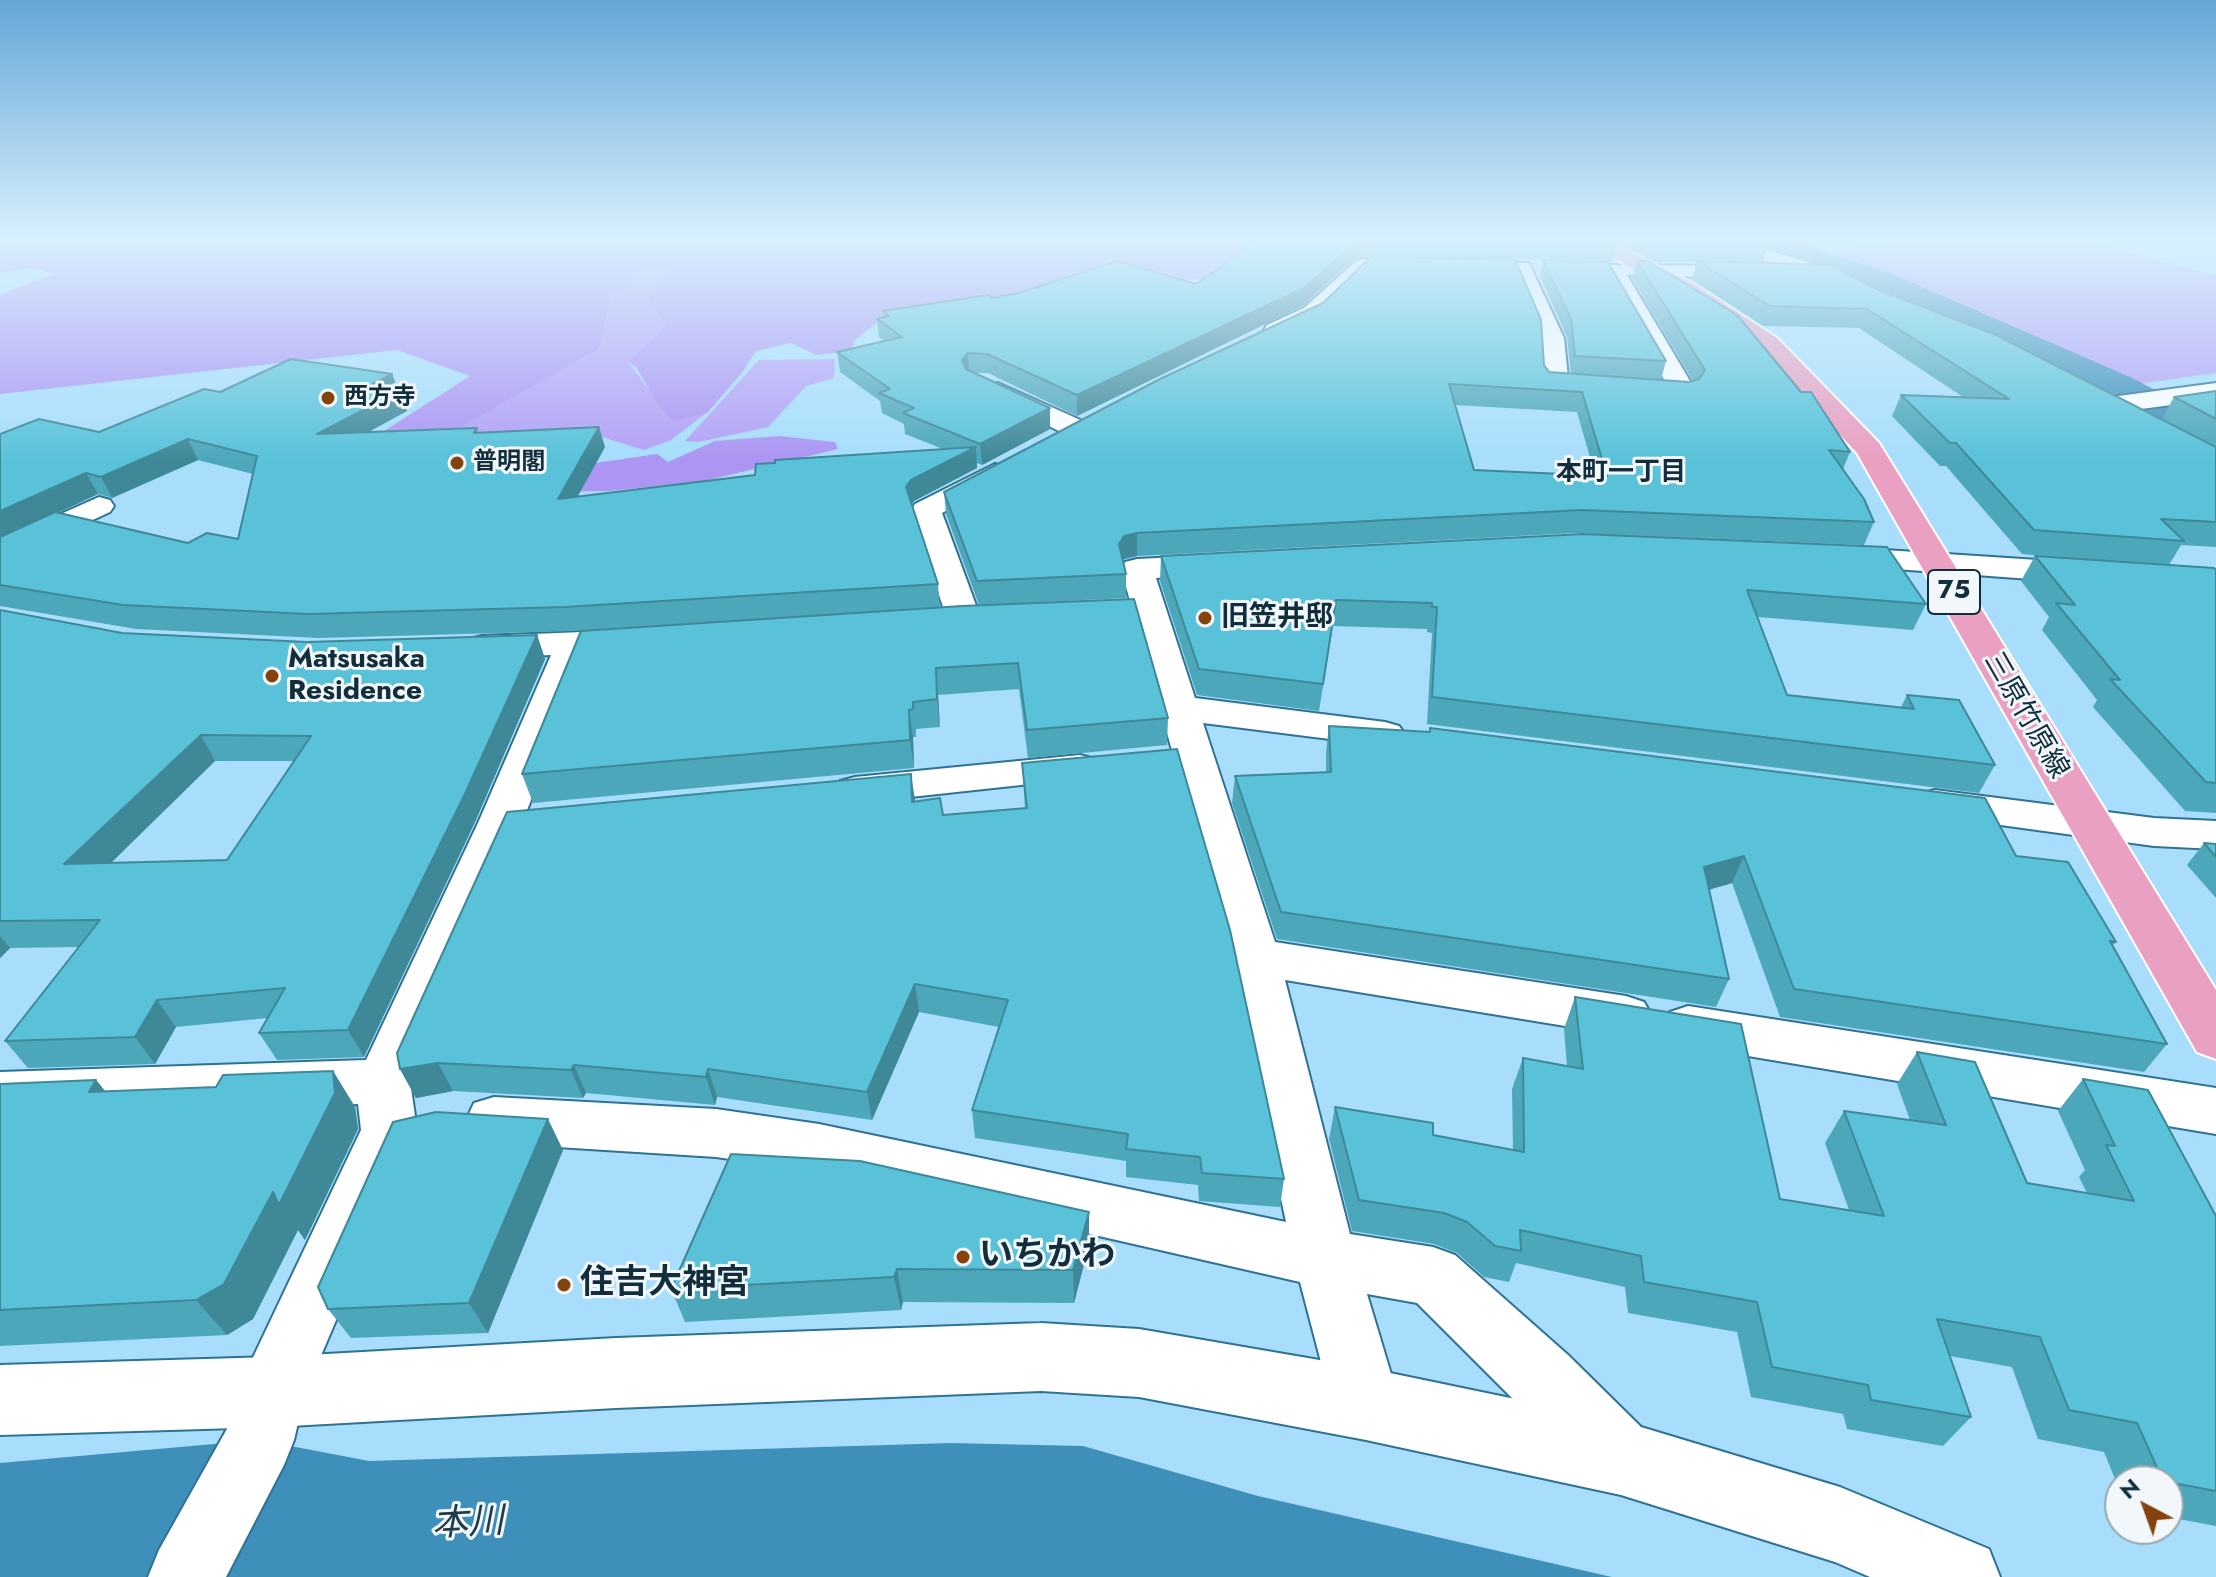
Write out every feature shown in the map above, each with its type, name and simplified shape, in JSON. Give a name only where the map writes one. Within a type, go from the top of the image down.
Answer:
[{"type":"main road","name":"三原竹原線","points":[[1722,314],[1768,343],[1869,449],[2086,822],[2216,1037]]},
{"type":"street","points":[[1257,339],[1311,314]]},
{"type":"street","points":[[1544,314],[1552,338],[1556,385],[1683,391],[1635,314]]},
{"type":"street","points":[[978,381],[1077,429]]},
{"type":"street","points":[[2086,392],[2132,408],[2216,391]]},
{"type":"street","points":[[1049,443],[1101,416]]},
{"type":"street","points":[[964,619],[926,510],[1022,458]]},
{"type":"street","points":[[0,553],[99,506]]},
{"type":"street","points":[[1811,556],[1936,561],[2107,574]]},
{"type":"street","points":[[1247,563],[1137,569],[1133,612],[1180,708],[1177,759],[1255,957],[1325,1259],[1366,1404]]},
{"type":"street","points":[[446,648],[667,639]]},
{"type":"street","points":[[186,1577],[266,1416],[386,1105],[573,645]]},
{"type":"street","points":[[1180,708],[1427,739]]},
{"type":"street","points":[[815,794],[1114,765]]},
{"type":"street","points":[[1905,800],[2154,832],[2216,835]]},
{"type":"street","points":[[500,823],[547,819]]},
{"type":"street","points":[[1255,957],[2216,1111]]},
{"type":"street","points":[[0,1095],[386,1105],[453,1117],[716,1133],[819,1148],[1325,1259],[1433,1276],[1544,1379],[1621,1458]]},
{"type":"street","points":[[0,1400],[266,1416],[616,1373],[1041,1357],[1139,1363],[1366,1404],[1621,1458],[1840,1525],[1961,1577]]},
{"type":"shaded area","points":[[0,314],[607,314],[599,349],[414,454],[381,433],[470,376],[397,350],[0,394]]},
{"type":"shaded area","points":[[607,314],[668,314],[666,325],[628,362],[649,390],[709,411],[671,440],[644,450],[602,437],[414,454],[599,349]]},
{"type":"shaded area","points":[[658,314],[928,314],[880,320],[855,340],[851,351],[816,355],[791,343],[756,351],[741,374],[708,412],[673,422],[655,400],[636,367],[628,362],[666,325]]},
{"type":"shaded area","points":[[1976,314],[2216,314],[2216,373],[2131,385]]},
{"type":"shaded area","points":[[835,359],[834,378],[806,386],[768,427],[699,442],[685,441],[759,360]]},
{"type":"shaded area","points":[[779,436],[835,442],[838,449],[704,481],[609,491],[529,492],[589,464],[657,454],[668,462],[715,441]]},
{"type":"water","name":"本川","points":[[259,1440],[369,1461],[951,1443],[1083,1446],[1258,1496],[1612,1577],[0,1577],[0,1463]]},
{"type":"building","points":[[886,314],[1250,314],[1077,395],[987,354],[968,353],[962,360],[966,369],[1050,408],[980,444],[903,413],[914,408],[879,393],[890,389],[837,352],[902,337],[877,319],[889,316]]},
{"type":"building","points":[[1300,314],[1538,314],[1544,365],[1549,372],[1689,382],[1699,379],[1705,370],[1670,314],[1735,314],[1801,392],[1811,392],[1850,452],[1829,450],[1864,499],[1874,522],[1582,510],[1137,533],[1124,536],[1119,544],[1126,574],[977,581],[944,492],[1160,379]],"holes":[[[1449,384],[1582,392],[1607,476],[1474,470]]]},
{"type":"building","points":[[1568,314],[1638,314],[1666,361],[1575,356]]},
{"type":"building","points":[[1874,314],[1940,314],[1996,335],[2216,447],[2216,522],[2161,519],[2184,541],[2034,530],[1956,443],[1950,443],[1901,395],[2009,399]]},
{"type":"building","points":[[291,359],[392,374],[367,387],[400,391],[317,434],[477,428],[474,433],[599,427],[558,499],[755,475],[756,464],[775,463],[775,460],[976,447],[911,480],[906,487],[938,584],[565,607],[308,614],[123,605],[0,585],[0,537],[55,512],[188,543],[207,533],[238,539],[257,456],[188,439],[101,477],[86,473],[0,511],[0,434],[39,419],[99,432],[204,389],[220,392]]},
{"type":"building","points":[[2216,391],[2216,419],[2174,397]]},
{"type":"building","points":[[1583,534],[1887,547],[1926,604],[1747,590],[1787,695],[1914,709],[1907,695],[1959,700],[1995,765],[1432,697],[1437,607],[1432,607],[1432,603],[1336,600],[1323,684],[1199,669],[1161,556]]},
{"type":"building","points":[[2035,556],[2216,570],[2216,783],[2206,782],[2110,679],[2120,680],[2056,603],[2075,605]]},
{"type":"building","points":[[1134,599],[1168,718],[1027,730],[1018,663],[936,668],[937,699],[913,702],[913,709],[909,710],[910,740],[522,774],[581,631],[962,606]]},
{"type":"building","points":[[0,610],[122,633],[307,642],[537,635],[464,796],[348,1030],[259,1033],[285,988],[157,1000],[135,1037],[5,1041],[100,920],[0,921]],"holes":[[[201,735],[311,736],[227,860],[64,864]]]},
{"type":"building","points":[[1329,726],[1430,732],[1430,728],[1985,798],[2016,856],[2068,862],[2116,942],[2110,941],[2167,1044],[1794,989],[1744,856],[1704,867],[1729,979],[1281,912],[1235,776],[1331,772]]},
{"type":"building","points":[[1177,749],[1230,930],[1284,1179],[1202,1173],[1200,1157],[1126,1149],[1128,1134],[972,1110],[1008,1000],[915,984],[867,1092],[708,1069],[706,1077],[574,1065],[571,1070],[438,1063],[400,1069],[397,1053],[507,812],[911,774],[912,802],[940,798],[943,815],[1027,808],[1022,763]]},
{"type":"building","points":[[2204,843],[2216,844],[2216,857]]},
{"type":"building","points":[[1575,997],[1741,1024],[1780,1199],[1884,1216],[1844,1111],[1946,1125],[1917,1052],[1975,1062],[2027,1183],[2134,1201],[2106,1145],[2115,1146],[2083,1079],[2148,1090],[2216,1216],[2216,1491],[2184,1485],[2184,1465],[2156,1465],[2137,1423],[2069,1410],[2040,1337],[1937,1319],[1971,1417],[1871,1400],[1868,1385],[1772,1367],[1757,1302],[1644,1282],[1641,1256],[1520,1230],[1521,1251],[1495,1246],[1467,1222],[1444,1213],[1359,1200],[1335,1107],[1433,1123],[1433,1135],[1524,1152],[1523,1058],[1583,1069]]},
{"type":"building","points":[[333,1071],[335,1093],[279,1205],[273,1192],[224,1284],[196,1300],[0,1310],[0,1084],[96,1080],[89,1092],[216,1087],[223,1075]]},
{"type":"building","points":[[436,1112],[548,1119],[469,1303],[328,1309],[318,1287],[393,1122]]},
{"type":"building","points":[[731,1154],[860,1161],[1089,1212],[1073,1270],[897,1269],[894,1277],[671,1289]]},
{"type":"waterway","points":[[1941,314],[2109,389],[2216,447]]},
{"type":"place","name":"西方寺","points":[[328,398]]},
{"type":"place","name":"普明閣","points":[[457,463]]},
{"type":"place","name":"旧笠井邸","points":[[1205,618]]},
{"type":"place","name":"Matsusaka Residence","points":[[272,676]]},
{"type":"place","name":"いちかわ","points":[[963,1257]]},
{"type":"place","name":"住吉大神宮","points":[[564,1285]]},
{"type":"district","name":"本町一丁目","points":[[1621,474]]}]
